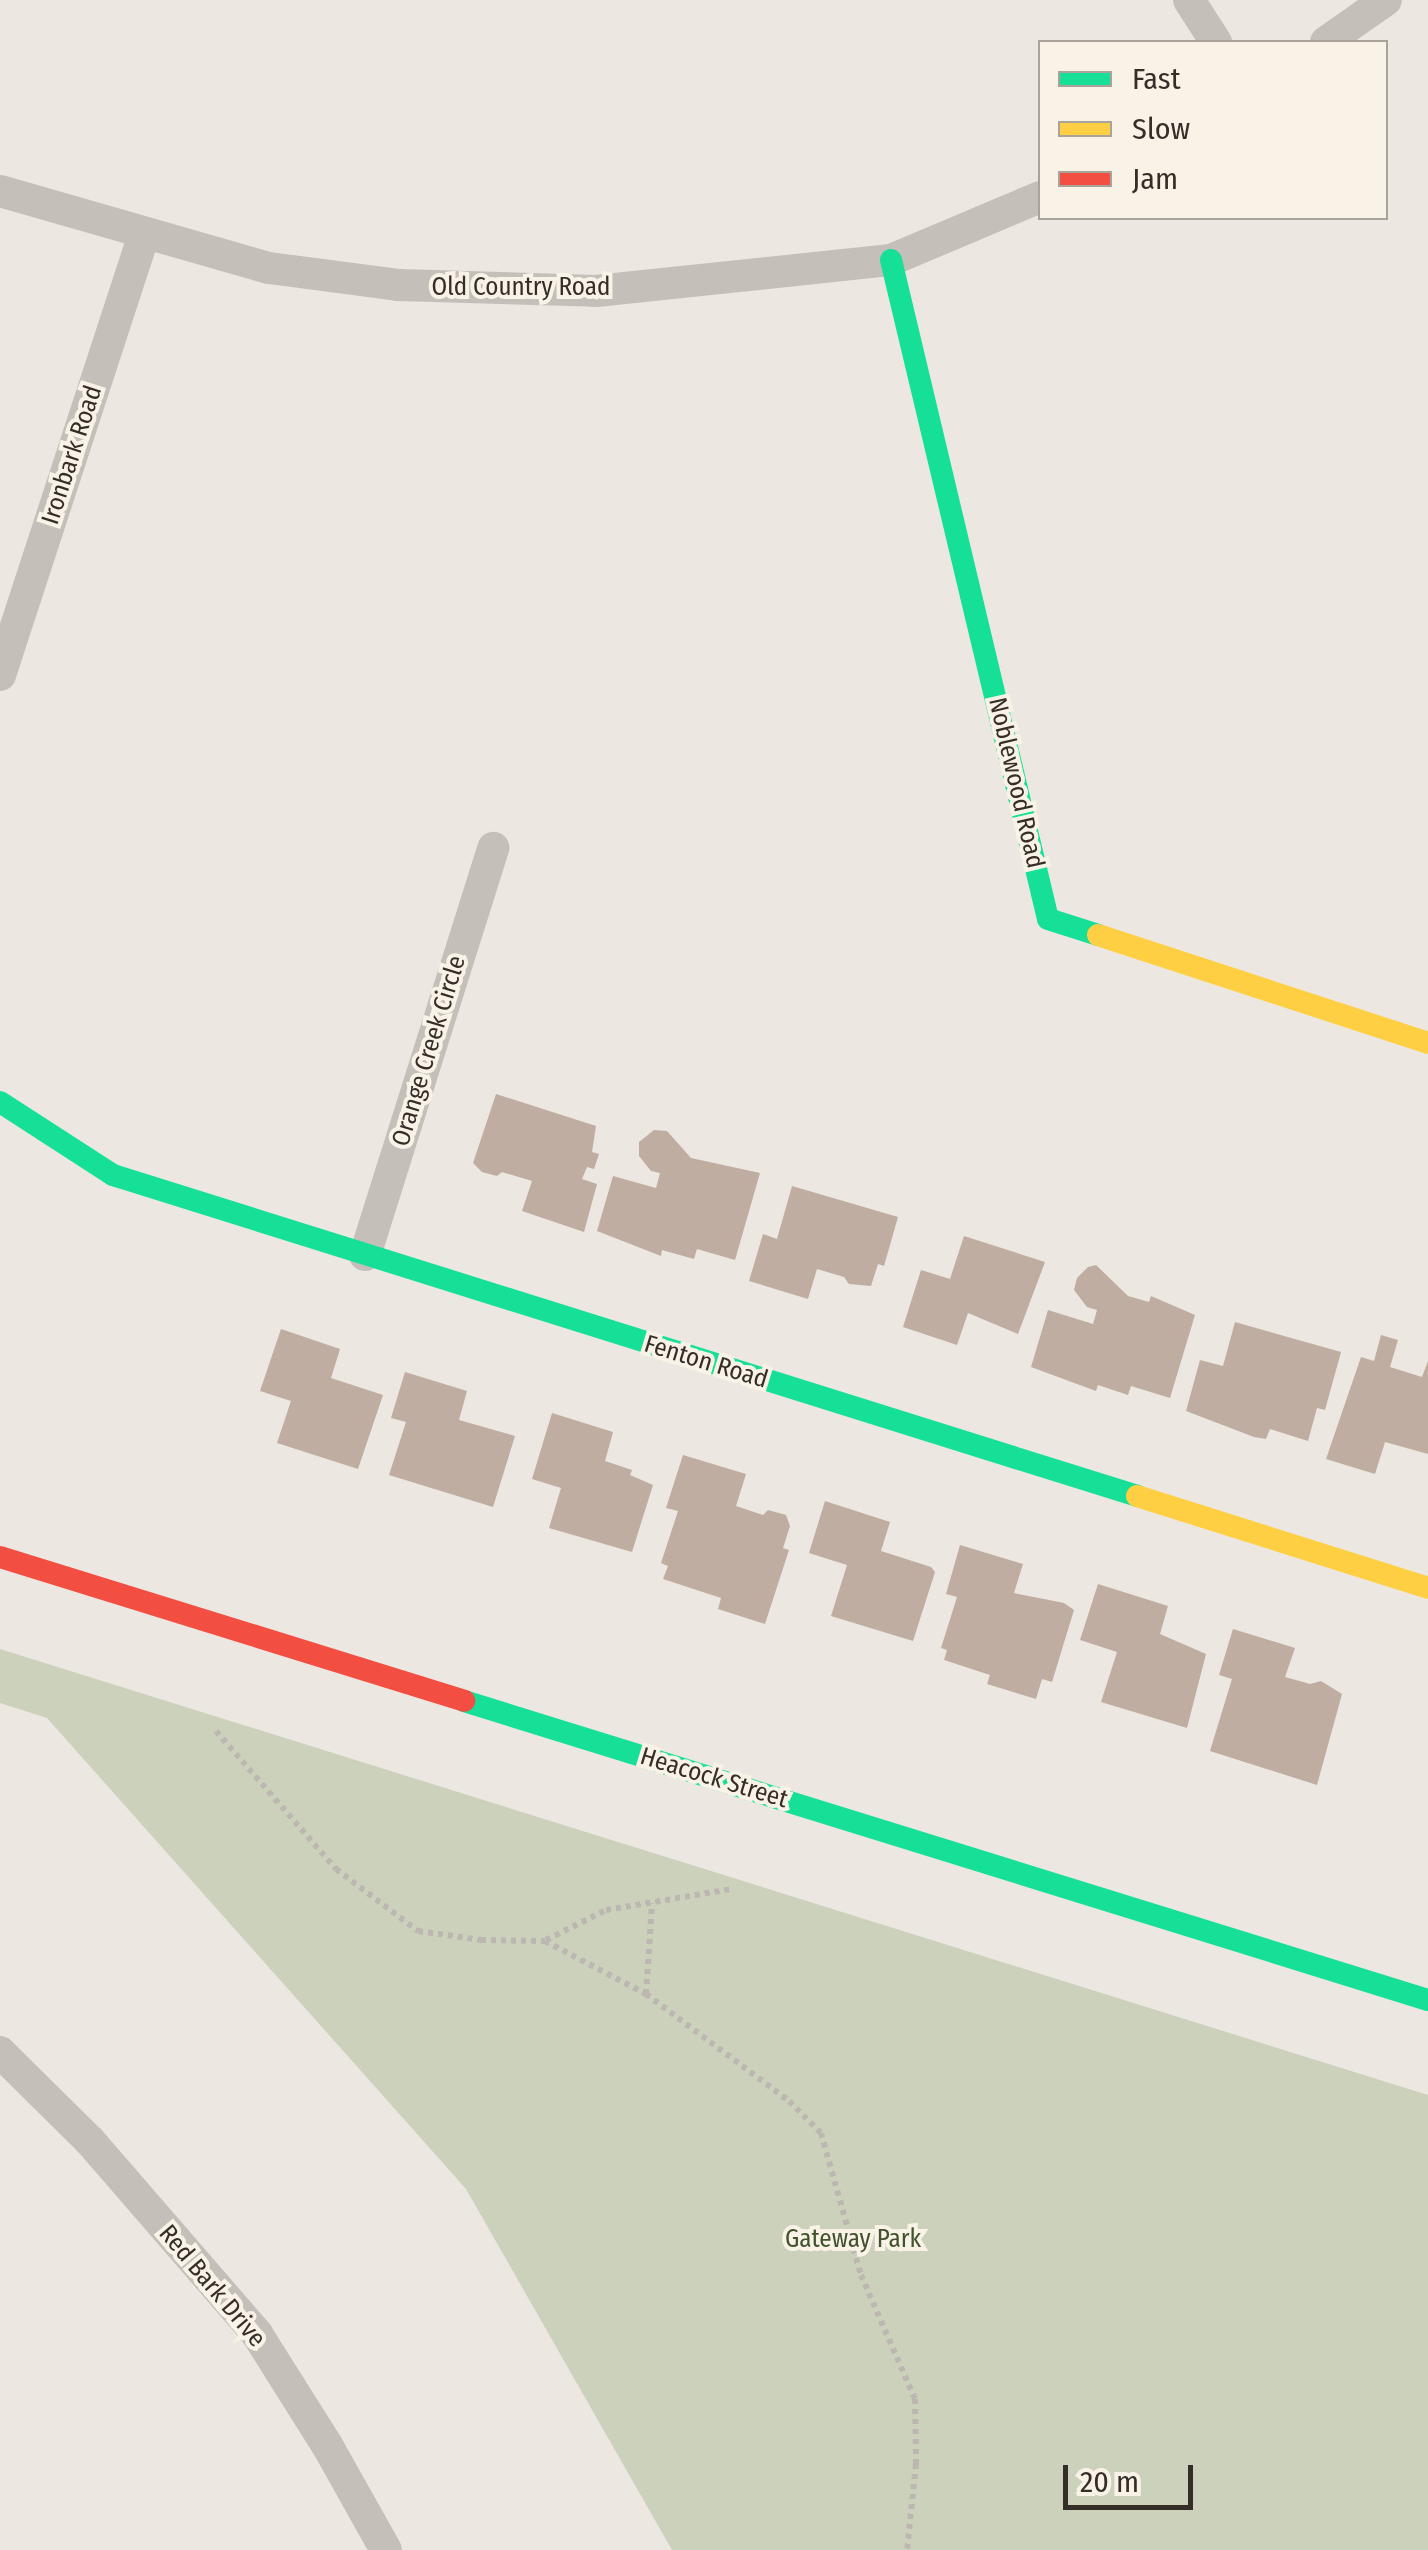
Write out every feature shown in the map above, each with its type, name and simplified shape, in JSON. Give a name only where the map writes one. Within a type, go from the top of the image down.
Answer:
[{"type":"street","points":[[1189,0],[1215,40]]},
{"type":"street","points":[[1329,40],[1386,0]]},
{"type":"street","name":"Old Country Road","points":[[0,190],[144,235],[269,268],[398,286],[596,290],[891,260],[1038,197]]},
{"type":"street","name":"Ironbark Road","points":[[0,674],[144,235]]},
{"type":"street","name":"Noblewood Road","points":[[891,260],[1048,918],[1428,1043]]},
{"type":"street","name":"Orange Creek Circle","points":[[366,1255],[493,848]]},
{"type":"street","name":"Fenton Road","points":[[0,1102],[113,1175],[1428,1588]]},
{"type":"street","name":"Heacock Street","points":[[0,1557],[1428,2000]]},
{"type":"street","name":"Red Bark Drive","points":[[0,2052],[90,2141],[257,2334],[327,2445],[386,2550]]},
{"type":"path","points":[[216,1731],[336,1869],[418,1932],[481,1940],[545,1940],[606,1910],[732,1889]]},
{"type":"path","points":[[646,1994],[652,1903]]},
{"type":"path","points":[[545,1940],[646,1994],[789,2101],[821,2133],[861,2275],[915,2399],[916,2464],[907,2550]]},
{"type":"green space","name":"Gateway Park","points":[[0,1649],[1428,2095],[1428,2550],[672,2550],[466,2189],[47,1718],[0,1703]]},
{"type":"building","points":[[496,1094],[596,1126],[592,1152],[599,1154],[594,1169],[587,1167],[582,1179],[597,1184],[584,1232],[522,1211],[532,1181],[502,1172],[497,1176],[482,1172],[473,1163]]},
{"type":"building","points":[[654,1130],[667,1131],[691,1158],[760,1173],[735,1260],[697,1249],[694,1259],[662,1250],[661,1256],[597,1231],[613,1176],[656,1188],[660,1173],[651,1171],[639,1156],[639,1142]]},
{"type":"building","points":[[792,1186],[898,1217],[884,1266],[878,1264],[871,1286],[849,1284],[844,1277],[817,1269],[808,1299],[749,1281],[763,1234],[777,1239]]},
{"type":"building","points":[[964,1236],[1045,1262],[1018,1334],[968,1313],[957,1345],[903,1327],[921,1270],[950,1279]]},
{"type":"building","points":[[1096,1265],[1128,1296],[1149,1302],[1151,1296],[1195,1315],[1170,1398],[1131,1386],[1128,1395],[1098,1385],[1096,1391],[1031,1367],[1048,1310],[1093,1324],[1097,1310],[1087,1307],[1074,1290],[1077,1278]]},
{"type":"building","points":[[1235,1322],[1341,1352],[1325,1410],[1317,1408],[1308,1441],[1270,1429],[1266,1439],[1254,1437],[1186,1411],[1200,1360],[1223,1366]]},
{"type":"building","points":[[281,1329],[340,1349],[331,1378],[383,1395],[358,1469],[277,1443],[291,1401],[260,1391]]},
{"type":"building","points":[[1381,1335],[1398,1340],[1390,1367],[1422,1377],[1428,1361],[1428,1454],[1385,1442],[1375,1474],[1326,1459],[1361,1357],[1374,1361]]},
{"type":"building","points":[[405,1372],[467,1391],[459,1420],[515,1436],[493,1507],[389,1475],[406,1422],[391,1418]]},
{"type":"building","points":[[552,1413],[613,1432],[605,1461],[632,1470],[630,1475],[653,1485],[632,1552],[549,1528],[561,1488],[532,1479]]},
{"type":"building","points":[[683,1455],[746,1474],[736,1506],[763,1515],[768,1510],[786,1515],[790,1526],[783,1548],[789,1550],[765,1624],[718,1609],[721,1598],[663,1579],[668,1566],[661,1563],[678,1511],[666,1508]]},
{"type":"building","points":[[825,1501],[890,1522],[881,1551],[931,1567],[935,1572],[913,1641],[831,1616],[847,1565],[809,1553]]},
{"type":"building","points":[[960,1545],[1023,1564],[1014,1593],[1064,1603],[1074,1610],[1052,1682],[1042,1679],[1036,1699],[987,1684],[990,1675],[944,1660],[947,1650],[941,1648],[957,1597],[946,1594]]},
{"type":"building","points":[[1098,1584],[1168,1606],[1160,1634],[1206,1654],[1187,1728],[1101,1702],[1117,1652],[1080,1640]]},
{"type":"building","points":[[1233,1629],[1295,1648],[1285,1677],[1310,1684],[1321,1681],[1342,1694],[1317,1785],[1210,1751],[1232,1679],[1219,1675]]},
{"type":"traffic: fast","points":[[891,260],[1048,919],[1098,935]]},
{"type":"traffic: fast","points":[[0,1102],[113,1175],[1137,1496]]},
{"type":"traffic: fast","points":[[464,1701],[1428,2000]]},
{"type":"traffic: slow","points":[[1098,935],[1428,1043]]},
{"type":"traffic: slow","points":[[1137,1496],[1428,1588]]},
{"type":"traffic: jam","points":[[0,1557],[464,1701]]}]
